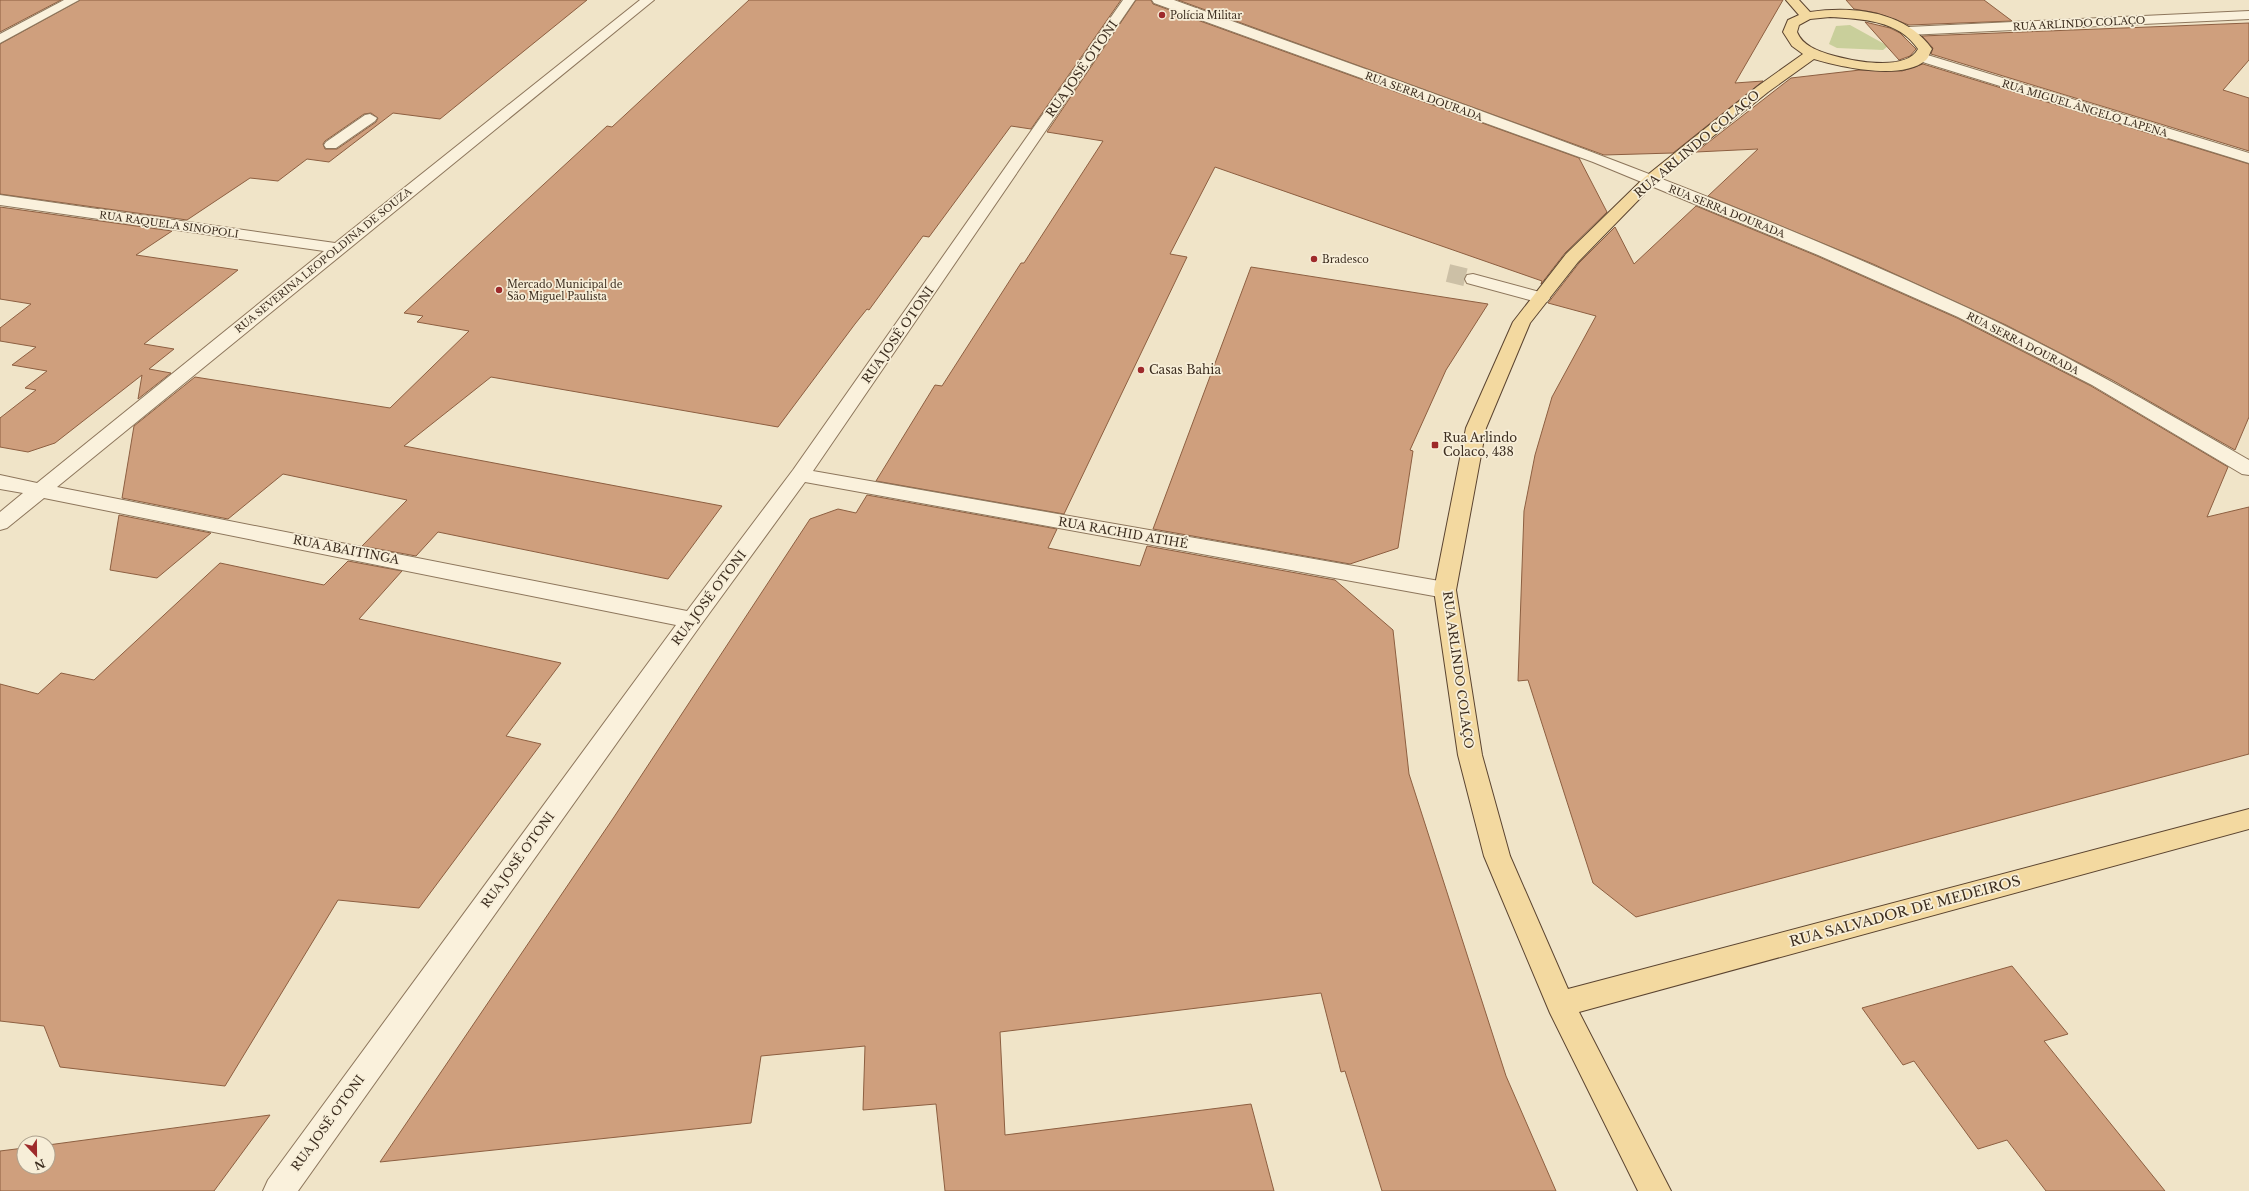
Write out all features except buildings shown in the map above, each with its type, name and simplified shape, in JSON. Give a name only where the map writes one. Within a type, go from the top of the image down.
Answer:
[{"type":"main road","points":[[1792,0],[1807,16]]},
{"type":"main road","points":[[1830,13],[1858,15],[1886,21],[1908,31],[1920,40],[1925,49],[1921,58],[1902,65],[1874,67],[1842,62],[1813,53],[1796,43],[1790,32],[1794,23],[1807,16],[1830,13]]},
{"type":"main road","name":"RUA ARLINDO COLAÇO","points":[[1655,1191],[1560,1004],[1497,856],[1470,755],[1445,590],[1476,428],[1522,322],[1572,258],[1650,180],[1763,89],[1813,53]]},
{"type":"main road","name":"RUA SALVADOR DE MEDEIROS","points":[[1560,1004],[2249,819]]},
{"type":"street","points":[[0,39],[73,0]]},
{"type":"street","name":"RUA SEVERINA LEOPOLDINA DE SOUZA","points":[[0,524],[338,248],[648,0]]},
{"type":"street","name":"RUA JOSÉ OTONI","points":[[279,1191],[692,620],[800,475],[1129,0]]},
{"type":"street","name":"RUA SERRA DOURADA","points":[[1158,0],[1168,2],[1591,156],[1824,251],[1964,313],[2099,381],[2249,469]]},
{"type":"street","name":"RUA ARLINDO COLAÇO","points":[[1908,31],[2249,15]]},
{"type":"street","name":"RUA MIGUEL ÂNGELO LAPENA","points":[[1921,58],[2249,158]]},
{"type":"street","points":[[331,145],[370,118]]},
{"type":"street","name":"RUA RAQUELA SINOPOLI","points":[[0,200],[338,248]]},
{"type":"street","points":[[1473,279],[1540,298]]},
{"type":"street","name":"RUA RACHID ATIHÉ","points":[[800,475],[1445,590]]},
{"type":"street","name":"RUA ABAITINGA","points":[[0,482],[42,489],[692,620]]},
{"type":"green space","points":[[1850,25],[1888,46],[1883,50],[1837,48],[1829,44],[1836,26]]},
{"type":"tunnel","points":[[1448,273],[1473,279]]},
{"type":"place","name":"Polícia Militar","points":[[1162,15]]},
{"type":"place","name":"Bradesco","points":[[1314,259]]},
{"type":"place","name":"Mercado Municipal de São Miguel Paulista","points":[[499,290]]},
{"type":"place","name":"Casas Bahia","points":[[1141,370]]},
{"type":"place","name":"Rua Arlindo Colaco, 438","points":[[1435,445]]}]
